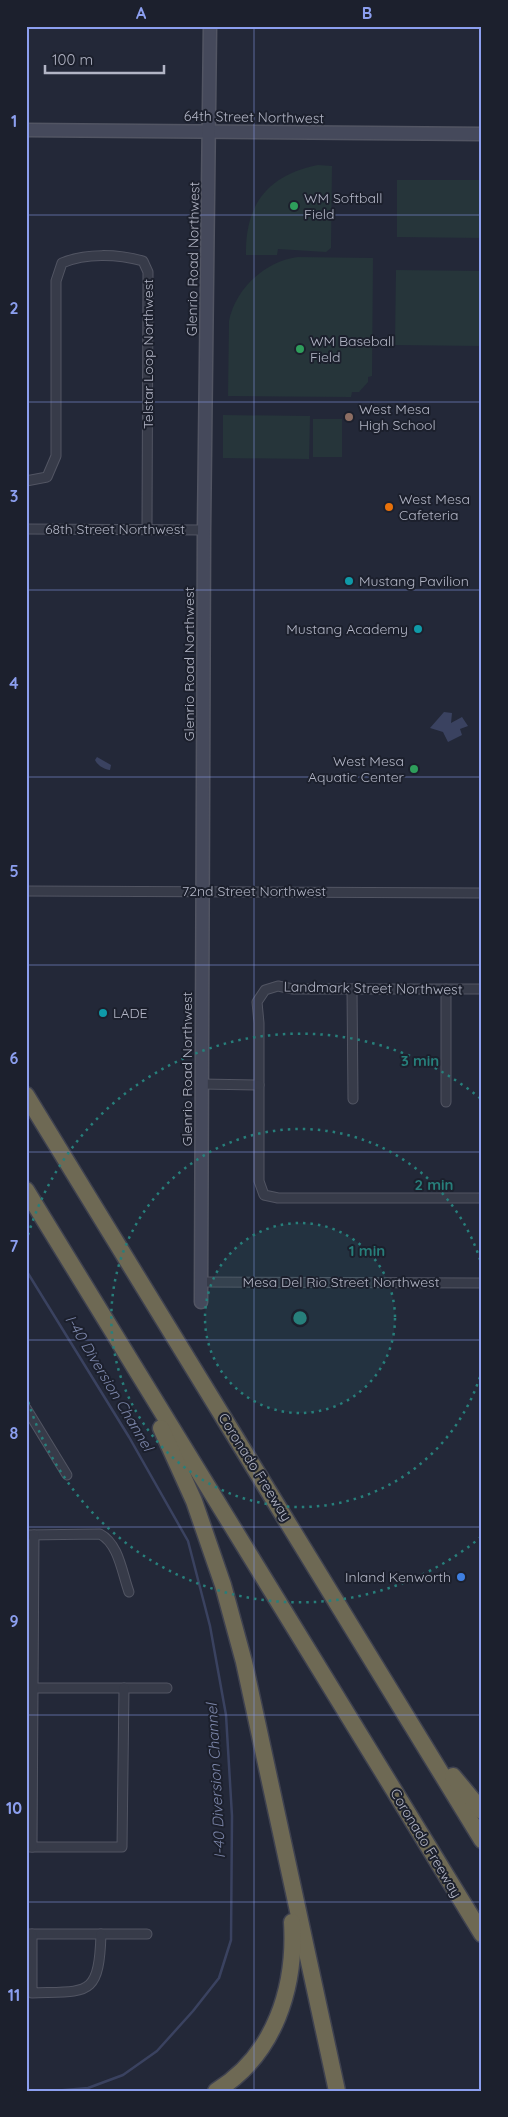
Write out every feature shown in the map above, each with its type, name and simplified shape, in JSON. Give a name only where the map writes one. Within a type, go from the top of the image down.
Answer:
[{"type":"highway","name":"Coronado Freeway","points":[[26,1095],[482,1840]]},
{"type":"highway","name":"Coronado Freeway","points":[[26,1190],[482,1934]]},
{"type":"highway","points":[[134,1365],[194,1501],[223,1585],[244,1662],[337,2091]]},
{"type":"highway","points":[[420,1737],[482,1811]]},
{"type":"highway","points":[[216,2091],[238,2074],[254,2057],[274,2026],[286,1996],[292,1966],[293,1940],[280,1833]]},
{"type":"street","name":"Glenrio Road Northwest","points":[[201,1302],[204,530],[210,26]]},
{"type":"street","name":"64th Street Northwest","points":[[26,130],[482,134]]},
{"type":"street","name":"Telstar Loop Northwest","points":[[26,481],[47,477],[56,456],[56,281],[62,263],[78,256],[128,256],[143,260],[148,272],[147,529]]},
{"type":"street","name":"68th Street Northwest","points":[[26,529],[204,530]]},
{"type":"street","name":"72nd Street Northwest","points":[[26,891],[482,893]]},
{"type":"street","name":"Landmark Street Northwest","points":[[259,1085],[257,1002],[265,990],[278,986],[293,989],[482,989]]},
{"type":"street","points":[[352,989],[353,1099]]},
{"type":"street","points":[[446,989],[446,1102]]},
{"type":"street","points":[[202,1084],[259,1085],[259,1181],[264,1195],[278,1198],[482,1198]]},
{"type":"street","name":"Mesa Del Rio Street Northwest","points":[[201,1282],[482,1282]]},
{"type":"street","points":[[26,1408],[67,1475]]},
{"type":"street","points":[[124,1688],[122,1847],[29,1847],[30,1535],[100,1534],[107,1538],[113,1545],[129,1592]]},
{"type":"street","points":[[30,1688],[167,1688]]},
{"type":"street","points":[[101,1934],[99,1969],[93,1980],[78,1992],[32,1993],[29,1934],[101,1934],[147,1934]]},
{"type":"shaded area","name":"WM Softball Field","points":[[318,165],[332,166],[331,248],[326,252],[278,249],[277,255],[246,255],[250,221],[255,207],[263,195],[273,184],[286,176]]},
{"type":"shaded area","points":[[397,180],[482,180],[482,238],[397,237]]},
{"type":"shaded area","name":"WM Baseball Field","points":[[298,257],[373,258],[372,376],[368,377],[368,382],[359,392],[352,392],[351,397],[228,396],[229,321],[232,309],[253,278],[274,264]]},
{"type":"shaded area","points":[[396,270],[482,271],[482,346],[395,345]]},
{"type":"shaded area","points":[[223,415],[310,416],[309,459],[223,458]]},
{"type":"shaded area","points":[[313,419],[342,419],[342,457],[313,457]]},
{"type":"water","points":[[444,712],[452,713],[451,723],[462,717],[468,726],[460,729],[462,735],[448,742],[443,732],[430,728]]},
{"type":"water","points":[[97,757],[111,765],[110,770],[97,764],[95,760]]},
{"type":"waterway","name":"I-40 Diversion Channel","points":[[26,1270],[129,1437],[188,1541],[210,1626],[226,1715],[232,1816],[231,1940],[219,1978],[193,2011],[157,2051],[123,2075],[88,2088],[53,2091]]},
{"type":"place","name":"WM Softball Field","points":[[294,206]]},
{"type":"place","name":"WM Baseball Field","points":[[300,349]]},
{"type":"place","name":"West Mesa High School","points":[[349,417]]},
{"type":"place","name":"West Mesa Cafeteria","points":[[389,507]]},
{"type":"place","name":"Mustang Pavilion","points":[[349,581]]},
{"type":"place","name":"Mustang Academy","points":[[418,629]]},
{"type":"place","name":"West Mesa Aquatic Center","points":[[414,769]]},
{"type":"place","name":"LADE","points":[[103,1013]]},
{"type":"place","name":"Inland Kenworth","points":[[461,1577]]}]
